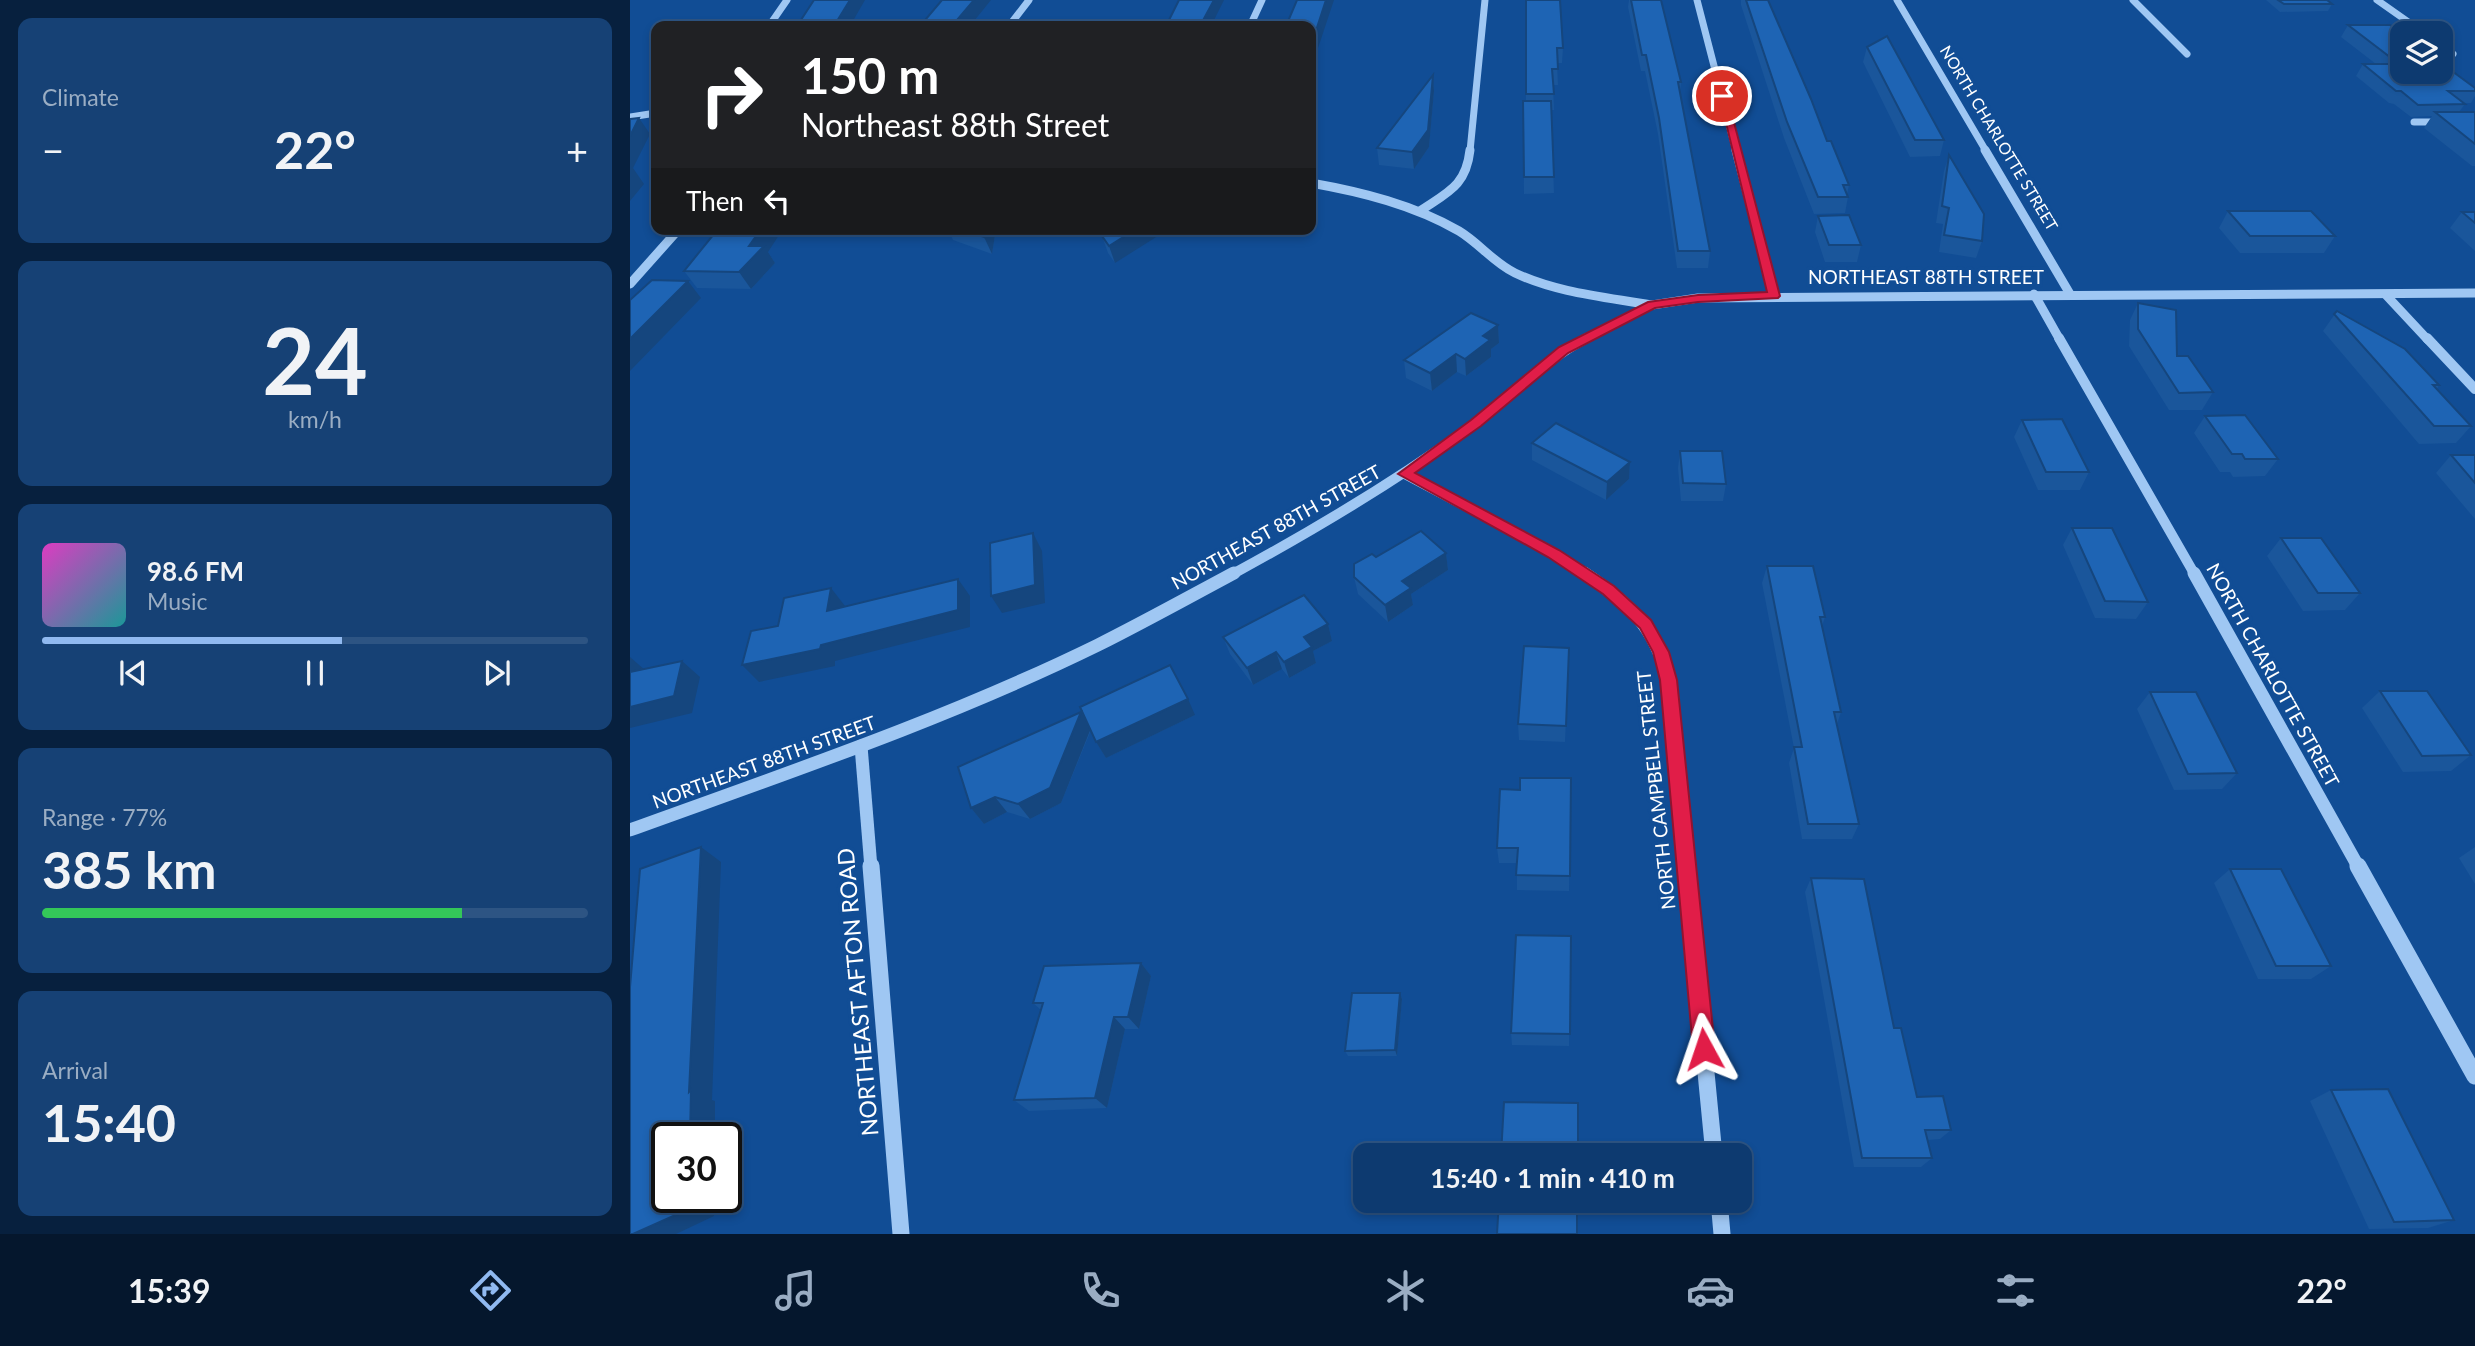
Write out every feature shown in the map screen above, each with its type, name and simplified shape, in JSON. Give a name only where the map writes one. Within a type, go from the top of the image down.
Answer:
[{"type":"street","points":[[772,21],[787,0]]},
{"type":"street","points":[[1013,21],[1029,0]]},
{"type":"street","points":[[1252,21],[1262,0]]},
{"type":"street","points":[[1420,211],[1457,186],[1468,169],[1485,0]]},
{"type":"street","points":[[1697,0],[1774,296]]},
{"type":"street","name":"NORTH CHARLOTTE STREET","points":[[1897,0],[2070,294]]},
{"type":"street","points":[[2133,0],[2187,54]]},
{"type":"street","points":[[2377,0],[2407,21]]},
{"type":"street","points":[[630,117],[651,114]]},
{"type":"street","points":[[2414,122],[2475,122]]},
{"type":"street","points":[[1316,184],[1378,197],[1420,211],[1478,244],[1495,260],[1523,276],[1562,288],[1652,305]]},
{"type":"street","points":[[630,284],[674,235]]},
{"type":"street","name":"NORTHEAST 88TH STREET","points":[[630,830],[861,746],[1097,645],[1266,556],[1405,474],[1476,423],[1563,350],[1652,305],[1698,298],[1774,296],[2475,293]]},
{"type":"street","name":"NORTH CHARLOTTE STREET","points":[[2034,294],[2158,509],[2475,1076]]},
{"type":"street","points":[[2386,295],[2475,389]]},
{"type":"street","name":"NORTH CAMPBELL STREET","points":[[1405,474],[1553,554],[1609,590],[1645,624],[1661,652],[1668,680],[1713,1143]]},
{"type":"street","name":"NORTHEAST AFTON ROAD","points":[[861,746],[901,1234]]},
{"type":"street","points":[[1720,1213],[1722,1234]]},
{"type":"building","points":[[814,0],[850,0],[837,21],[800,21]]},
{"type":"building","points":[[942,0],[974,0],[956,21],[924,21]]},
{"type":"building","points":[[1179,0],[1214,0],[1203,21],[1168,21]]},
{"type":"building","points":[[1297,0],[1326,0],[1316,31],[1316,21],[1288,21]]},
{"type":"building","points":[[1526,0],[1560,0],[1563,48],[1557,48],[1558,69],[1552,69],[1554,94],[1526,94]]},
{"type":"building","points":[[1631,0],[1661,0],[1681,82],[1678,82],[1710,251],[1678,251],[1659,118]]},
{"type":"building","points":[[1746,0],[1768,0],[1827,141],[1831,141],[1849,185],[1843,185],[1848,197],[1818,197],[1787,122]]},
{"type":"building","points":[[2278,0],[2327,0],[2332,4],[2284,4]]},
{"type":"building","points":[[2348,25],[2390,25],[2390,57]]},
{"type":"building","points":[[1887,36],[1944,140],[1915,140],[1867,47]]},
{"type":"building","points":[[2363,64],[2390,64],[2390,84],[2453,84],[2453,72],[2475,88],[2475,91],[2448,91],[2465,104],[2418,105]]},
{"type":"building","points":[[1433,75],[1428,130],[1412,152],[1377,148]]},
{"type":"building","points":[[1523,101],[1551,101],[1554,177],[1524,177]]},
{"type":"building","points":[[2435,112],[2475,112],[2475,144]]},
{"type":"building","points":[[639,118],[630,136],[630,119]]},
{"type":"building","points":[[1949,155],[1984,214],[1982,241],[1944,235],[1949,208],[1942,206]]},
{"type":"building","points":[[2228,211],[2311,211],[2335,236],[2250,236]]},
{"type":"building","points":[[2462,212],[2475,212],[2475,223]]},
{"type":"building","points":[[1849,215],[1861,245],[1829,245],[1818,216]]},
{"type":"building","points":[[713,235],[757,235],[749,246],[764,246],[739,272],[684,271]]},
{"type":"building","points":[[1103,235],[1126,235],[1109,246]]},
{"type":"building","points":[[652,280],[688,281],[630,339],[630,300]]},
{"type":"building","points":[[2138,303],[2176,310],[2177,356],[2188,356],[2213,392],[2179,393],[2138,329]]},
{"type":"building","points":[[2337,311],[2405,349],[2439,385],[2433,385],[2471,426],[2434,426],[2334,314]]},
{"type":"building","points":[[1471,313],[1498,325],[1483,336],[1490,340],[1465,359],[1456,354],[1430,373],[1404,360]]},
{"type":"building","points":[[2245,415],[2278,459],[2245,459],[2242,454],[2232,454],[2205,416]]},
{"type":"building","points":[[2062,419],[2089,472],[2046,472],[2022,420]]},
{"type":"building","points":[[1556,423],[1630,462],[1607,482],[1532,443]]},
{"type":"building","points":[[1680,451],[1722,451],[1726,484],[1683,483]]},
{"type":"building","points":[[2451,455],[2475,455],[2475,483]]},
{"type":"building","points":[[2072,528],[2112,528],[2148,602],[2105,601]]},
{"type":"building","points":[[1421,531],[1446,553],[1402,581],[1411,588],[1385,605],[1354,577],[1354,564],[1372,554],[1376,557]]},
{"type":"building","points":[[1033,533],[1035,585],[991,596],[990,543]]},
{"type":"building","points":[[2281,538],[2321,538],[2360,593],[2318,593]]},
{"type":"building","points":[[1767,566],[1813,566],[1825,617],[1820,617],[1841,712],[1834,712],[1859,824],[1808,824],[1794,747],[1802,747]]},
{"type":"building","points":[[958,579],[958,610],[821,645],[820,649],[742,665],[751,631],[778,626],[784,598],[831,588],[827,611]]},
{"type":"building","points":[[1304,595],[1328,624],[1304,637],[1312,647],[1284,662],[1276,652],[1247,668],[1223,637]]},
{"type":"building","points":[[1524,646],[1569,648],[1566,726],[1518,724]]},
{"type":"building","points":[[682,661],[674,696],[630,707],[630,672]]},
{"type":"building","points":[[1170,665],[1188,699],[1096,742],[1080,707]]},
{"type":"building","points":[[2380,691],[2427,691],[2471,755],[2422,756]]},
{"type":"building","points":[[2150,692],[2196,692],[2237,773],[2188,774]]},
{"type":"building","points":[[1081,712],[1050,788],[1018,804],[995,797],[971,808],[958,767]]},
{"type":"building","points":[[1520,778],[1571,778],[1570,876],[1516,875],[1518,848],[1497,848],[1500,789],[1520,790]]},
{"type":"building","points":[[701,847],[689,1092],[691,1090],[690,1122],[651,1122],[651,1213],[680,1213],[630,1234],[630,987],[640,869]]},
{"type":"building","points":[[2230,869],[2281,869],[2331,966],[2276,966]]},
{"type":"building","points":[[1811,878],[1864,879],[1894,1028],[1901,1028],[1917,1097],[1943,1096],[1951,1130],[1925,1130],[1932,1158],[1862,1158]]},
{"type":"building","points":[[1516,935],[1571,936],[1570,1034],[1511,1033]]},
{"type":"building","points":[[1141,963],[1128,1017],[1114,1017],[1095,1098],[1014,1100],[1043,1003],[1033,1003],[1044,966]]},
{"type":"building","points":[[1352,993],[1400,993],[1395,1050],[1345,1051]]},
{"type":"building","points":[[2388,1089],[2454,1220],[2394,1222],[2331,1090]]},
{"type":"building","points":[[1504,1102],[1578,1103],[1578,1143],[1502,1143]]},
{"type":"building","points":[[1498,1213],[1577,1213],[1577,1234],[1497,1234]]},
{"type":"route","points":[[1704,1049],[1668,680],[1661,652],[1645,624],[1609,590],[1553,554],[1405,474],[1476,423],[1563,350],[1652,305],[1698,298],[1774,296],[1722,96]]}]
